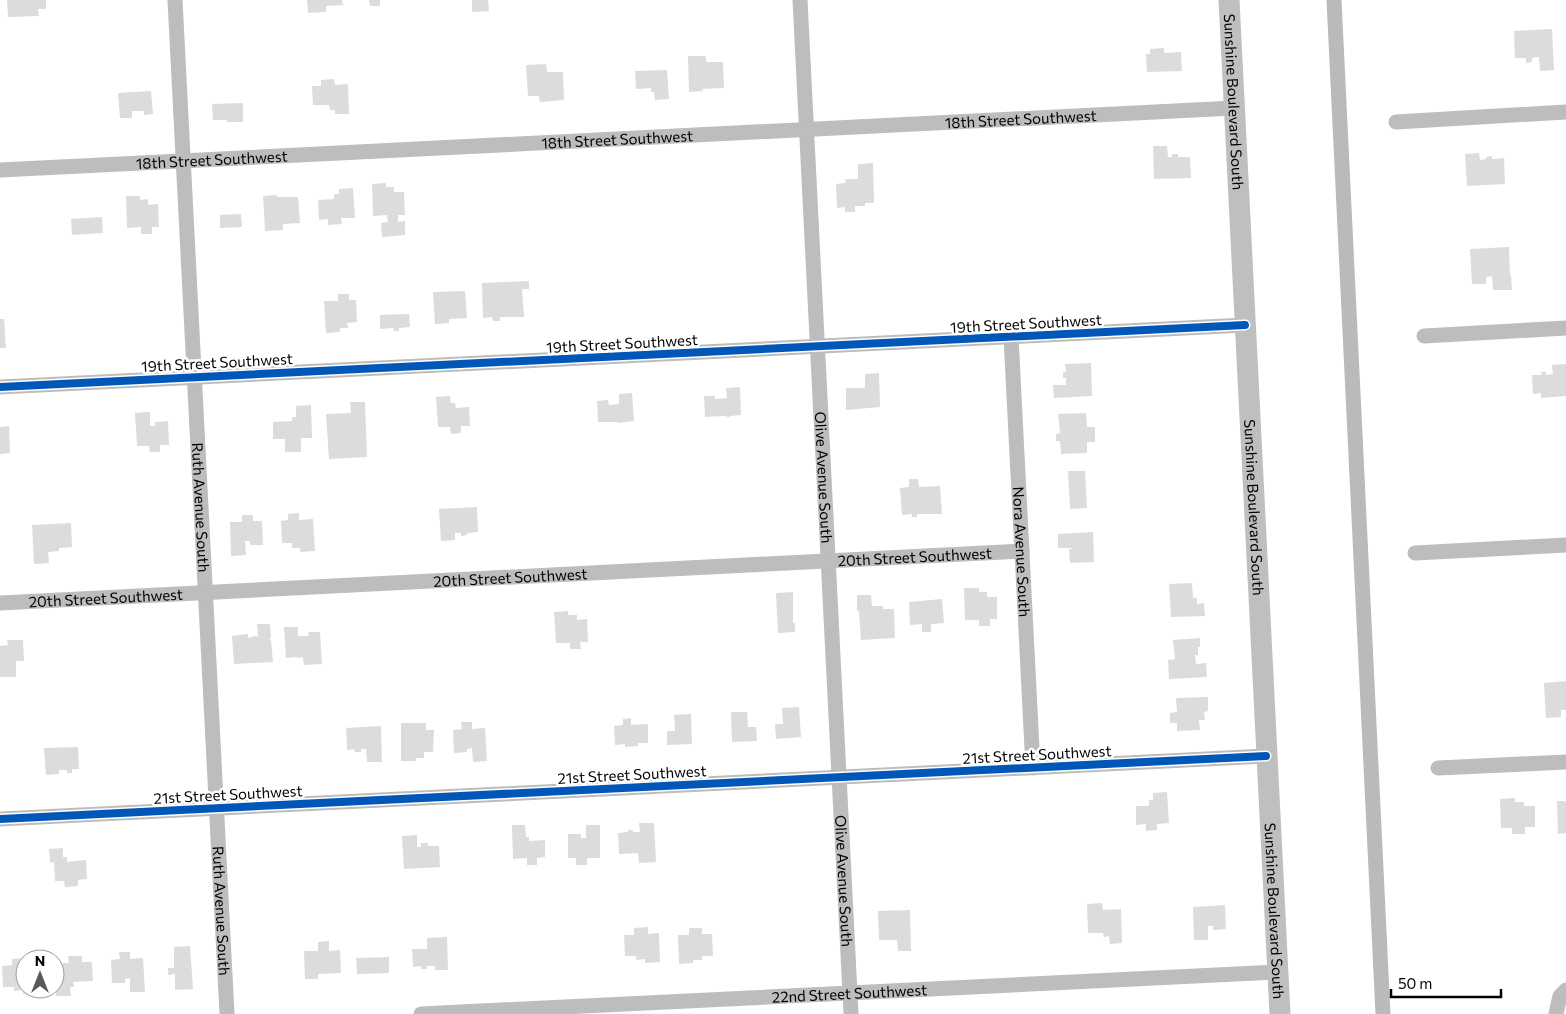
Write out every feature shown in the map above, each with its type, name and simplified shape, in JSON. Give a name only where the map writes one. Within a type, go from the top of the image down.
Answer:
[{"type":"street","name":"Ruth Avenue South","points":[[175,0],[227,1014]]},
{"type":"street","name":"Olive Avenue South","points":[[800,0],[851,1014]]},
{"type":"street","name":"Sunshine Boulevard South","points":[[1229,0],[1280,1014]]},
{"type":"street","name":"18th Street Southwest","points":[[0,170],[1234,108]]},
{"type":"street","points":[[1396,122],[1566,112]]},
{"type":"street","name":"19th Street Southwest","points":[[0,387],[1245,325]]},
{"type":"street","points":[[1424,336],[1566,328]]},
{"type":"street","name":"Nora Avenue South","points":[[1011,337],[1034,768]]},
{"type":"street","points":[[1415,553],[1566,545]]},
{"type":"street","name":"20th Street Southwest","points":[[0,603],[1022,552]]},
{"type":"street","name":"21st Street Southwest","points":[[0,820],[1266,756]]},
{"type":"street","points":[[1438,768],[1566,762]]},
{"type":"street","name":"22nd Street Southwest","points":[[421,1014],[1278,972]]},
{"type":"street","points":[[1556,1014],[1563,993]]},
{"type":"building","points":[[7,0],[46,0],[46,9],[38,9],[39,16],[8,17]]},
{"type":"building","points":[[307,0],[342,0],[343,5],[326,6],[326,12],[308,13]]},
{"type":"building","points":[[369,0],[380,0],[380,6],[370,6]]},
{"type":"building","points":[[472,0],[488,0],[489,11],[472,12]]},
{"type":"building","points":[[1552,29],[1554,70],[1540,71],[1539,57],[1532,58],[1532,62],[1526,63],[1526,58],[1515,58],[1514,31]]},
{"type":"building","points":[[1164,48],[1164,53],[1181,52],[1182,71],[1147,72],[1146,54],[1150,54],[1150,49]]},
{"type":"building","points":[[688,56],[706,56],[706,62],[723,62],[724,88],[702,89],[703,91],[689,92]]},
{"type":"building","points":[[546,64],[547,72],[563,72],[564,100],[540,102],[539,96],[528,96],[526,65]]},
{"type":"building","points":[[667,70],[669,99],[655,100],[654,92],[651,92],[651,88],[636,89],[635,71]]},
{"type":"building","points":[[334,79],[335,85],[348,84],[349,114],[335,114],[335,110],[330,110],[329,105],[313,105],[312,86],[321,86],[321,80]]},
{"type":"building","points":[[151,91],[153,114],[144,115],[144,111],[132,111],[132,118],[120,118],[118,93]]},
{"type":"building","points":[[243,103],[243,122],[213,120],[212,104]]},
{"type":"building","points":[[1153,146],[1167,146],[1168,157],[1172,157],[1172,154],[1178,154],[1178,157],[1190,157],[1191,178],[1154,179]]},
{"type":"building","points":[[1479,153],[1480,160],[1492,156],[1492,159],[1504,158],[1505,184],[1467,186],[1465,154]]},
{"type":"building","points":[[873,163],[874,203],[865,203],[865,206],[855,206],[855,212],[845,212],[845,207],[837,208],[836,184],[846,182],[845,179],[858,179],[858,164]]},
{"type":"building","points":[[386,183],[386,187],[394,187],[394,192],[404,192],[405,215],[398,215],[398,222],[405,221],[405,235],[382,237],[381,223],[388,222],[387,215],[373,216],[372,184]]},
{"type":"building","points":[[353,188],[355,218],[341,218],[342,224],[328,225],[328,219],[319,220],[318,200],[334,199],[334,194],[339,194],[339,189]]},
{"type":"building","points":[[277,195],[277,197],[298,197],[300,223],[283,224],[283,230],[265,231],[263,196]]},
{"type":"building","points":[[126,196],[140,196],[140,200],[148,199],[148,205],[158,204],[159,227],[152,227],[152,234],[141,234],[141,227],[127,228]]},
{"type":"building","points":[[241,214],[242,227],[220,228],[220,215]]},
{"type":"building","points":[[102,217],[103,233],[72,235],[71,219]]},
{"type":"building","points":[[1509,247],[1512,290],[1493,290],[1492,276],[1486,277],[1486,284],[1472,284],[1470,249]]},
{"type":"building","points":[[529,281],[529,289],[522,289],[524,317],[500,317],[500,321],[493,321],[492,317],[483,318],[482,283]]},
{"type":"building","points":[[465,291],[467,318],[449,319],[449,323],[435,324],[433,292]]},
{"type":"building","points":[[338,294],[349,294],[349,300],[356,300],[357,322],[347,323],[348,328],[340,328],[340,332],[326,333],[324,301],[338,301]]},
{"type":"building","points":[[409,314],[410,327],[399,328],[399,331],[394,331],[394,328],[380,329],[380,315]]},
{"type":"building","points":[[0,319],[4,319],[6,348],[0,348]]},
{"type":"building","points":[[1091,363],[1092,396],[1054,398],[1053,385],[1066,385],[1066,378],[1063,378],[1063,372],[1066,372],[1065,364]]},
{"type":"building","points":[[1566,364],[1566,396],[1541,398],[1541,393],[1533,394],[1532,375],[1542,375],[1541,372],[1546,372],[1546,375],[1553,374],[1552,365]]},
{"type":"building","points":[[879,373],[880,407],[846,410],[846,388],[865,388],[865,374]]},
{"type":"building","points":[[740,387],[741,415],[705,417],[704,396],[715,396],[715,399],[727,398],[726,388]]},
{"type":"building","points":[[632,393],[634,421],[618,423],[598,422],[597,401],[608,400],[609,405],[619,404],[619,394]]},
{"type":"building","points":[[450,396],[451,403],[455,403],[456,408],[469,407],[470,426],[461,426],[461,433],[451,434],[450,427],[438,427],[436,397]]},
{"type":"building","points":[[350,402],[365,402],[367,457],[329,459],[326,414],[351,413]]},
{"type":"building","points":[[311,405],[312,438],[301,438],[301,452],[285,452],[285,439],[273,439],[273,422],[292,421],[292,417],[296,417],[296,406]]},
{"type":"building","points":[[150,412],[150,426],[155,426],[155,422],[168,421],[169,445],[160,445],[160,452],[150,452],[149,446],[137,446],[135,413]]},
{"type":"building","points":[[1086,413],[1087,427],[1095,427],[1095,442],[1087,442],[1087,453],[1061,454],[1060,441],[1056,441],[1056,434],[1060,433],[1058,414]]},
{"type":"building","points":[[9,426],[10,453],[0,454],[0,427]]},
{"type":"building","points":[[1068,471],[1085,471],[1087,508],[1070,509]]},
{"type":"building","points":[[909,479],[918,479],[919,487],[940,486],[942,514],[917,514],[917,517],[912,517],[912,514],[902,515],[900,488],[909,487]]},
{"type":"building","points":[[477,507],[478,532],[467,533],[467,535],[461,536],[461,533],[455,533],[455,540],[441,541],[439,509]]},
{"type":"building","points":[[299,513],[299,520],[313,519],[315,551],[300,552],[300,548],[292,548],[292,543],[282,543],[281,521],[288,520],[288,514]]},
{"type":"building","points":[[242,515],[253,515],[253,521],[262,521],[263,545],[250,545],[250,541],[245,541],[246,555],[231,556],[230,522],[242,522]]},
{"type":"building","points":[[71,523],[72,547],[59,548],[59,551],[48,552],[49,563],[34,564],[32,525]]},
{"type":"building","points":[[1093,532],[1094,562],[1070,563],[1069,549],[1072,548],[1058,548],[1058,534]]},
{"type":"building","points":[[1192,583],[1193,598],[1197,598],[1197,604],[1204,603],[1205,616],[1171,617],[1169,584]]},
{"type":"building","points":[[964,588],[979,588],[979,592],[987,592],[987,597],[997,597],[997,619],[990,619],[990,626],[979,626],[979,620],[965,620]]},
{"type":"building","points":[[793,592],[793,623],[795,623],[795,632],[778,633],[776,593]]},
{"type":"building","points":[[857,595],[871,595],[872,606],[894,609],[895,638],[861,640]]},
{"type":"building","points":[[942,599],[944,623],[931,624],[931,632],[922,632],[922,624],[910,625],[909,602]]},
{"type":"building","points":[[568,611],[568,615],[577,615],[577,620],[587,619],[588,642],[580,642],[581,649],[570,649],[570,643],[556,643],[554,612]]},
{"type":"building","points":[[257,624],[270,624],[273,662],[234,664],[232,636],[248,634],[248,638],[258,637]]},
{"type":"building","points":[[284,627],[298,627],[298,636],[309,636],[308,632],[320,632],[322,664],[304,665],[303,657],[286,658]]},
{"type":"building","points":[[1200,638],[1198,655],[1195,655],[1196,664],[1206,663],[1207,677],[1169,679],[1168,660],[1175,659],[1173,640]]},
{"type":"building","points":[[7,640],[23,640],[24,661],[16,661],[16,677],[0,677],[0,646],[8,645]]},
{"type":"building","points":[[1566,681],[1566,710],[1561,710],[1561,717],[1546,718],[1544,683]]},
{"type":"building","points":[[1208,697],[1208,711],[1204,712],[1205,720],[1199,720],[1200,730],[1177,731],[1177,723],[1170,723],[1170,713],[1177,712],[1176,698]]},
{"type":"building","points":[[799,707],[801,737],[776,739],[775,724],[783,724],[782,708]]},
{"type":"building","points":[[731,712],[747,712],[748,727],[756,727],[757,741],[732,742]]},
{"type":"building","points":[[691,714],[692,744],[667,745],[667,731],[675,731],[674,715]]},
{"type":"building","points":[[631,718],[631,725],[648,724],[648,743],[638,743],[638,746],[625,747],[625,744],[615,745],[614,726],[623,725],[623,719]]},
{"type":"building","points":[[461,722],[472,722],[472,729],[485,728],[487,761],[473,762],[472,748],[467,749],[467,752],[454,753],[453,730],[462,729]]},
{"type":"building","points":[[401,723],[426,723],[426,730],[434,730],[433,752],[424,752],[424,758],[416,758],[416,761],[401,761]]},
{"type":"building","points":[[381,726],[382,762],[367,762],[366,749],[361,749],[361,752],[355,752],[354,749],[347,750],[346,728]]},
{"type":"building","points":[[78,747],[79,769],[72,769],[72,773],[67,773],[67,770],[59,770],[59,774],[46,775],[44,748]]},
{"type":"building","points":[[1167,792],[1169,823],[1157,824],[1157,830],[1146,831],[1146,824],[1136,825],[1136,806],[1149,806],[1149,800],[1153,800],[1153,793]]},
{"type":"building","points":[[1515,798],[1515,802],[1524,802],[1524,806],[1535,806],[1535,827],[1525,827],[1525,834],[1512,834],[1512,828],[1501,828],[1500,799]]},
{"type":"building","points":[[1557,801],[1565,801],[1566,803],[1566,833],[1558,834]]},
{"type":"building","points":[[639,823],[654,823],[656,862],[639,863],[638,853],[619,854],[618,833],[628,832],[628,830],[640,832]]},
{"type":"building","points":[[512,825],[525,825],[526,837],[529,837],[529,841],[545,840],[545,857],[537,858],[537,865],[527,865],[527,858],[513,859]]},
{"type":"building","points":[[586,825],[600,825],[600,858],[587,858],[587,865],[576,865],[576,858],[568,858],[568,834],[581,834],[581,838],[586,838]]},
{"type":"building","points":[[417,835],[417,847],[421,847],[421,843],[428,843],[428,846],[439,846],[440,867],[404,869],[402,836]]},
{"type":"building","points":[[63,848],[63,857],[67,857],[67,862],[86,860],[87,879],[78,880],[78,886],[65,887],[64,881],[55,881],[54,862],[50,863],[49,849]]},
{"type":"building","points":[[1102,903],[1103,910],[1121,909],[1122,943],[1110,944],[1109,936],[1104,937],[1103,933],[1088,933],[1087,904]]},
{"type":"building","points":[[1225,905],[1226,929],[1213,930],[1213,926],[1208,926],[1208,940],[1194,940],[1193,907]]},
{"type":"building","points":[[910,910],[911,951],[898,951],[897,940],[879,940],[878,911]]},
{"type":"building","points":[[648,927],[648,934],[659,933],[660,962],[645,963],[645,959],[636,960],[636,956],[625,956],[624,935],[634,935],[634,928]]},
{"type":"building","points":[[689,928],[702,928],[702,934],[712,934],[713,956],[702,956],[702,960],[693,960],[693,963],[679,964],[678,935],[689,935]]},
{"type":"building","points":[[447,937],[448,970],[435,970],[435,966],[427,966],[427,969],[421,969],[421,966],[413,967],[412,949],[427,949],[427,938]]},
{"type":"building","points":[[329,941],[329,951],[340,950],[341,973],[318,974],[318,979],[305,979],[304,951],[318,951],[318,942]]},
{"type":"building","points":[[190,946],[193,989],[175,990],[175,974],[168,975],[168,968],[174,968],[174,947]]},
{"type":"building","points":[[119,952],[130,952],[130,959],[143,958],[145,992],[130,992],[130,978],[125,979],[125,983],[112,983],[111,960],[120,959]]},
{"type":"building","points":[[68,956],[82,956],[82,962],[92,962],[93,981],[73,982],[74,987],[70,987],[71,996],[65,996],[65,963],[69,963]]},
{"type":"building","points":[[389,957],[389,973],[357,974],[356,958]]},
{"type":"building","points":[[12,959],[15,959],[14,991],[14,987],[3,987],[2,966],[12,965]]},
{"type":"waterway","points":[[1334,0],[1383,1014]]},
{"type":"cycle path","points":[[0,387],[1245,325]]},
{"type":"cycle path","points":[[0,819],[1266,756]]}]
